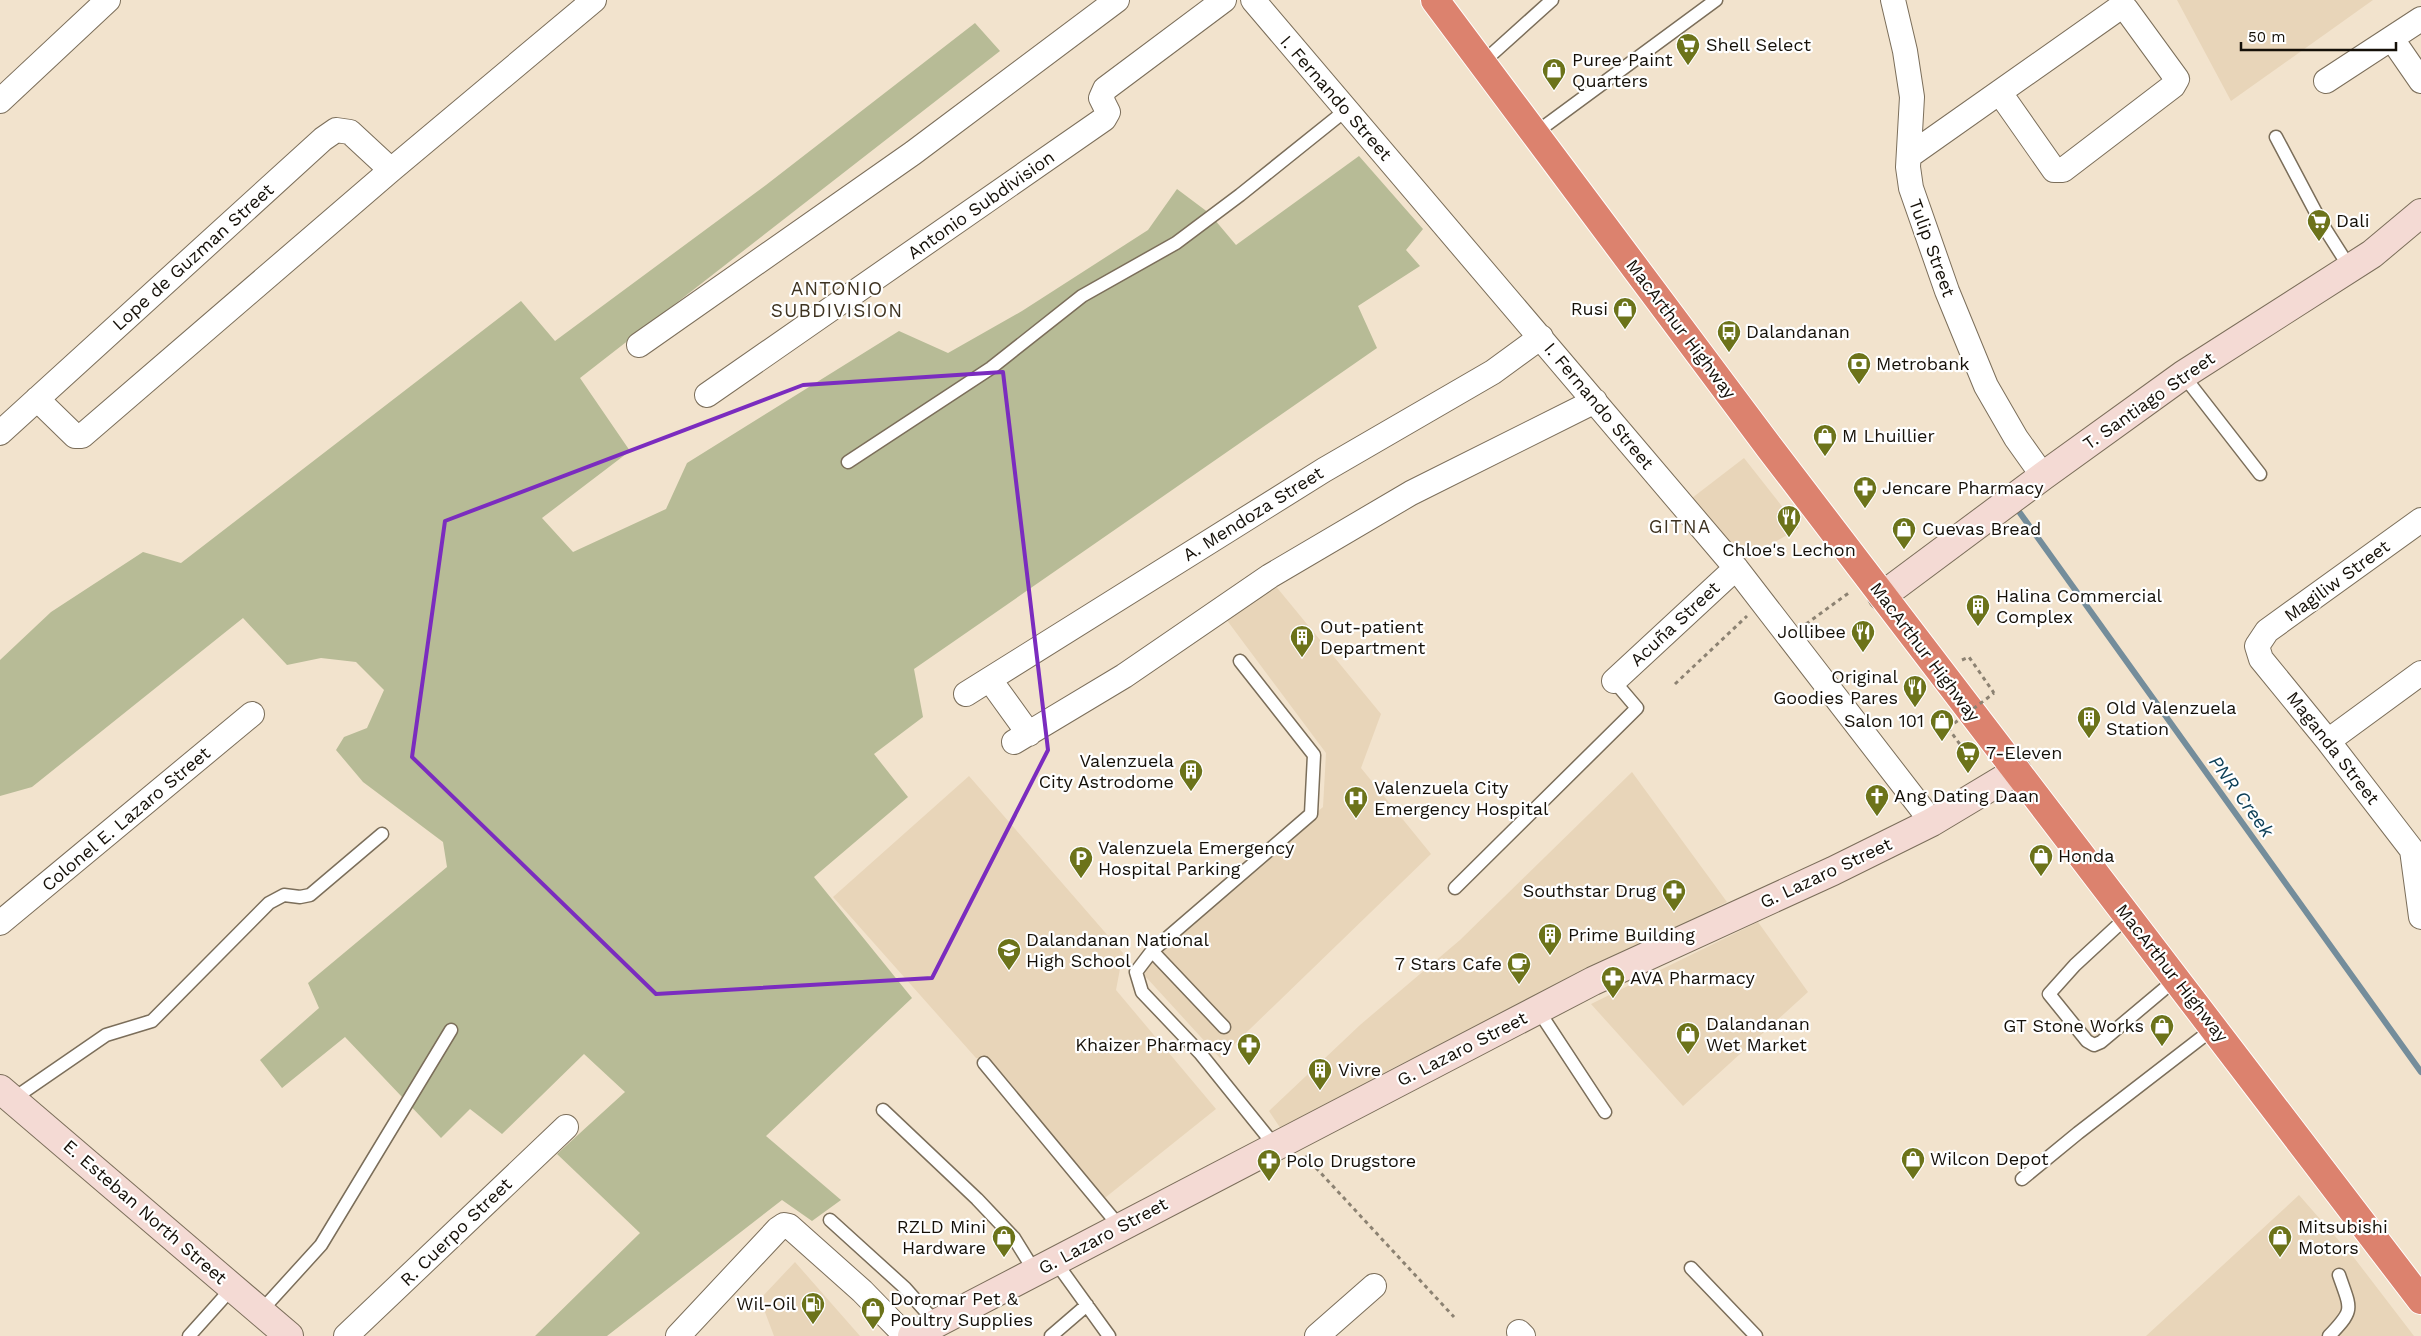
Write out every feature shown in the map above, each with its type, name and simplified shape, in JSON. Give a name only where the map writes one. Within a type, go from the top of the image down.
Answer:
[{"type":"highway","name":"MacArthur Highway","points":[[1444,3],[1482,63],[1534,134],[1876,587],[2421,1300]]},
{"type":"street","points":[[0,101],[108,0]]},
{"type":"street","points":[[37,399],[75,436],[82,436],[391,170],[594,0]]},
{"type":"street","points":[[639,345],[913,153],[1117,0]]},
{"type":"street","name":"Antonio Subdivision","points":[[708,395],[1104,120],[1108,112],[1101,98],[1102,92],[1224,0]]},
{"type":"street","name":"I. Fernando Street","points":[[1253,0],[1542,337],[1736,568],[1932,822]]},
{"type":"street","name":"Tulip Street","points":[[1893,0],[1911,83],[1912,112],[1908,156],[1908,177],[1911,188],[1929,243],[1967,341],[2000,413],[2043,476]]},
{"type":"street","points":[[1908,156],[2119,8],[2126,8],[2177,78],[2173,86],[2063,170],[2054,170],[2000,93]]},
{"type":"street","points":[[2326,81],[2421,19]]},
{"type":"street","points":[[2392,39],[2421,81]]},
{"type":"street","name":"Lope de Guzman Street","points":[[0,433],[323,139],[336,130],[350,132],[391,170]]},
{"type":"street","name":"T. Santiago Street","points":[[1876,587],[2043,476],[2183,375],[2372,254],[2421,213]]},
{"type":"street","name":"A. Mendoza Street","points":[[966,694],[1324,470],[1493,372],[1542,337]]},
{"type":"street","points":[[990,680],[1021,738],[1124,676],[1270,576],[1411,493],[1595,401]]},
{"type":"street","name":"Magiliw Street","points":[[2257,646],[2267,631],[2421,520]]},
{"type":"street","name":"Acuña Street","points":[[1614,681],[1736,568]]},
{"type":"street","name":"Maganda Street","points":[[2257,646],[2261,659],[2417,846]]},
{"type":"street","points":[[2328,741],[2421,673]]},
{"type":"street","name":"Colonel E. Lazaro Street","points":[[0,923],[252,714]]},
{"type":"street","name":"G. Lazaro Street","points":[[912,1336],[1601,977],[1832,871],[1932,822],[2016,771]]},
{"type":"street","points":[[2417,846],[2421,917]]},
{"type":"street","name":"E. Esteban North Street","points":[[7,1094],[289,1336]]},
{"type":"street","name":"R. Cuerpo Street","points":[[346,1336],[566,1127]]},
{"type":"street","points":[[678,1336],[778,1229],[784,1225],[789,1226],[862,1291],[906,1336]]},
{"type":"street","points":[[1317,1336],[1374,1286]]},
{"type":"lane","points":[[1482,63],[1552,0]]},
{"type":"lane","points":[[1534,134],[1716,0]]},
{"type":"lane","points":[[848,462],[991,368],[1082,296],[1176,242],[1240,195],[1346,110]]},
{"type":"lane","points":[[2276,137],[2322,224],[2350,268]]},
{"type":"lane","points":[[2183,375],[2260,474]]},
{"type":"lane","points":[[1240,661],[1314,756],[1311,814],[1152,951],[1136,972],[1142,992],[1282,1142]]},
{"type":"lane","points":[[1455,888],[1637,708],[1614,681]]},
{"type":"lane","points":[[7,1094],[106,1035],[152,1021],[269,903],[284,895],[300,897],[310,895],[382,834]]},
{"type":"lane","points":[[2128,916],[2075,966],[2049,994],[2086,1041],[2094,1044],[2101,1042],[2176,979]]},
{"type":"lane","points":[[1152,951],[1224,1028]]},
{"type":"lane","points":[[1538,1010],[1605,1112]]},
{"type":"lane","points":[[2022,1179],[2078,1133],[2214,1028]]},
{"type":"lane","points":[[261,1311],[321,1245],[451,1030]]},
{"type":"lane","points":[[984,1063],[1120,1227]]},
{"type":"lane","points":[[883,1110],[1014,1238],[1087,1305],[1109,1336]]},
{"type":"lane","points":[[830,1220],[905,1288],[936,1323]]},
{"type":"lane","points":[[1691,1268],[1756,1336]]},
{"type":"lane","points":[[2329,1336],[2348,1317],[2350,1308],[2339,1275]]},
{"type":"lane","points":[[189,1336],[233,1287]]},
{"type":"lane","points":[[1051,1336],[1087,1305]]},
{"type":"path","points":[[1790,636],[1876,587]]},
{"type":"path","points":[[1675,684],[1762,602]]},
{"type":"path","points":[[1967,754],[1948,728],[1994,693],[1968,657]]},
{"type":"path","points":[[1282,1142],[1454,1317]]},
{"type":"highlighted area","points":[[1003,372],[1048,750],[932,978],[656,994],[412,757],[445,521],[803,385]]},
{"type":"shaded area","points":[[2177,0],[2373,0],[2231,101]]},
{"type":"shaded area","points":[[1744,458],[1799,528],[1742,561],[1692,498]]},
{"type":"shaded area","name":"Valenzuela City Emergency Hospital","points":[[1274,584],[1381,714],[1361,768],[1431,854],[1220,1058],[1145,976],[1146,960],[1323,807],[1326,753],[1226,619]]},
{"type":"shaded area","points":[[1632,772],[1727,902],[1391,1069],[1281,1129],[1269,1111],[1360,1025],[1460,940]]},
{"type":"shaded area","name":"Dalandanan National High School","points":[[969,776],[1123,953],[1116,990],[1216,1109],[1101,1201],[988,1061],[976,1058],[833,897]]},
{"type":"shaded area","name":"Dalandanan Wet Market","points":[[1758,922],[1808,992],[1683,1106],[1591,1004]]},
{"type":"shaded area","points":[[2299,1195],[2355,1259],[2414,1336],[2146,1336]]},
{"type":"shaded area","points":[[795,1262],[860,1336],[774,1336],[760,1299]]},
{"type":"green space","points":[[975,23],[1000,51],[580,378],[630,451],[542,518],[573,552],[666,509],[687,463],[899,331],[948,353],[1022,311],[1148,230],[1177,189],[1209,213],[1236,245],[1359,156],[1423,229],[1406,250],[1420,266],[1358,306],[1377,348],[914,669],[923,717],[874,754],[908,797],[814,877],[912,998],[766,1136],[841,1200],[812,1221],[782,1200],[607,1336],[535,1336],[640,1233],[557,1154],[625,1092],[584,1054],[502,1134],[470,1109],[441,1138],[345,1037],[282,1088],[260,1060],[319,1008],[308,983],[447,867],[443,842],[363,782],[336,750],[344,737],[367,728],[384,690],[356,662],[321,658],[287,665],[243,618],[32,787],[0,796],[0,660],[51,612],[143,552],[181,563],[521,301],[555,341],[766,185]]},
{"type":"waterway","name":"PNR Creek","points":[[2020,513],[2421,1072]]},
{"type":"place","name":"Shell Select","points":[[1688,66]]},
{"type":"place","name":"Puree Paint Quarters","points":[[1554,91]]},
{"type":"place","name":"Dali","points":[[2319,242]]},
{"type":"place","name":"Rusi","points":[[1625,330]]},
{"type":"place","name":"Dalandanan","points":[[1729,353]]},
{"type":"place","name":"Metrobank","points":[[1859,385]]},
{"type":"place","name":"M Lhuillier","points":[[1825,457]]},
{"type":"place","name":"Jencare Pharmacy","points":[[1865,509]]},
{"type":"place","name":"Chloe's Lechon","points":[[1789,538]]},
{"type":"place","name":"Cuevas Bread","points":[[1904,550]]},
{"type":"place","name":"Halina Commercial Complex","points":[[1978,627]]},
{"type":"place","name":"Jollibee","points":[[1863,653]]},
{"type":"place","name":"Out-patient Department","points":[[1302,658]]},
{"type":"place","name":"Original Goodies Pares","points":[[1915,708]]},
{"type":"place","name":"Old Valenzuela Station","points":[[2089,739]]},
{"type":"place","name":"Salon 101","points":[[1942,742]]},
{"type":"place","name":"7-Eleven","points":[[1968,774]]},
{"type":"place","name":"Valenzuela City Astrodome","points":[[1191,792]]},
{"type":"place","name":"Ang Dating Daan","points":[[1877,817]]},
{"type":"place","name":"Valenzuela City Emergency Hospital","points":[[1356,819]]},
{"type":"place","name":"Honda","points":[[2041,877]]},
{"type":"place","name":"Valenzuela Emergency Hospital Parking","points":[[1081,879]]},
{"type":"place","name":"Southstar Drug","points":[[1674,912]]},
{"type":"place","name":"Prime Building","points":[[1550,956]]},
{"type":"place","name":"Dalandanan National High School","points":[[1009,971]]},
{"type":"place","name":"7 Stars Cafe","points":[[1519,985]]},
{"type":"place","name":"AVA Pharmacy","points":[[1613,999]]},
{"type":"place","name":"GT Stone Works","points":[[2162,1047]]},
{"type":"place","name":"Dalandanan Wet Market","points":[[1688,1055]]},
{"type":"place","name":"Khaizer Pharmacy","points":[[1249,1066]]},
{"type":"place","name":"Vivre","points":[[1320,1091]]},
{"type":"place","name":"Wilcon Depot","points":[[1913,1180]]},
{"type":"place","name":"Polo Drugstore","points":[[1269,1182]]},
{"type":"place","name":"RZLD Mini Hardware","points":[[1004,1258]]},
{"type":"place","name":"Mitsubishi Motors","points":[[2280,1258]]},
{"type":"place","name":"Wil-Oil","points":[[813,1325]]},
{"type":"place","name":"Doromar Pet & Poultry Supplies","points":[[873,1330]]},
{"type":"district","name":"ANTONIO SUBDIVISION","points":[[837,299]]},
{"type":"district","name":"GITNA","points":[[1680,526]]}]
